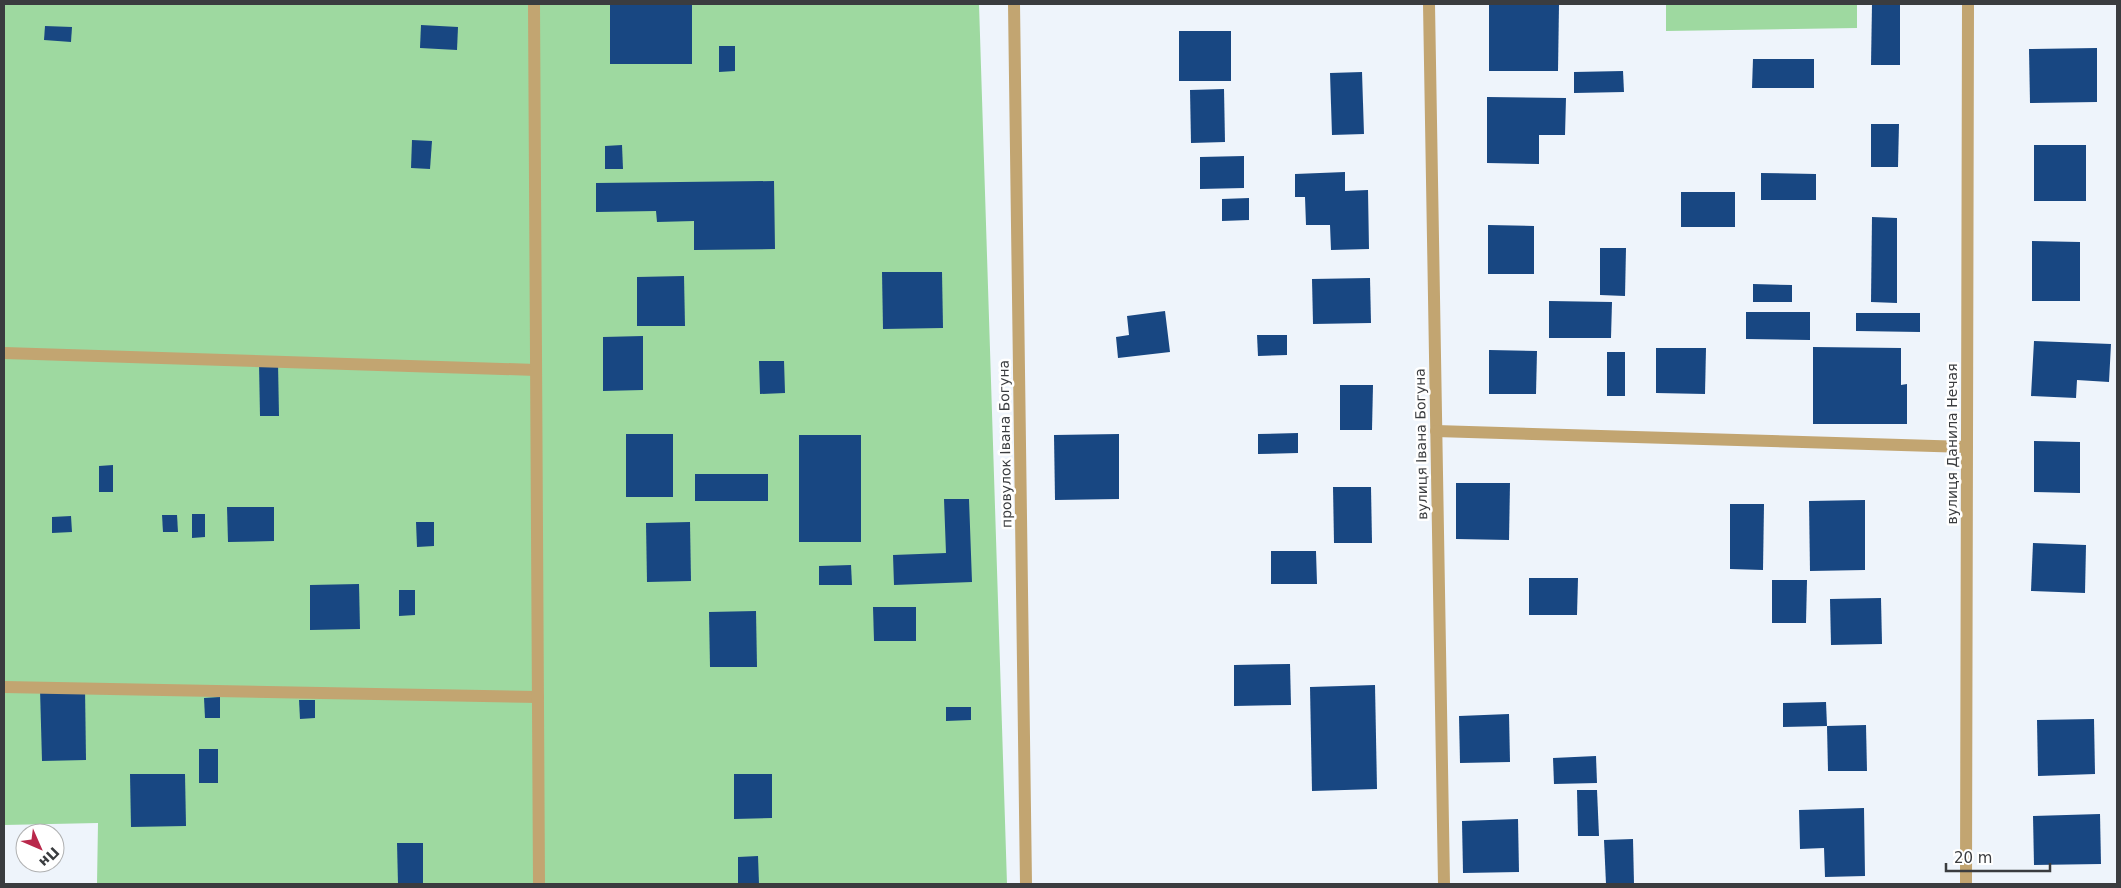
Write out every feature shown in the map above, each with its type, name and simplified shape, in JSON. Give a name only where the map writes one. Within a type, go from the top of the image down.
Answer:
[{"type":"street","points":[[534,4],[539,884]]},
{"type":"street","name":"провулок Івана Богуна","points":[[1014,4],[1026,884]]},
{"type":"street","name":"вулиця Івана Богуна","points":[[1429,4],[1444,884]]},
{"type":"street","name":"вулиця Данила Нечая","points":[[1966,884],[1968,4]]},
{"type":"street","points":[[4,353],[536,370]]},
{"type":"street","points":[[1436,432],[1967,446]]},
{"type":"street","points":[[4,687],[538,697]]},
{"type":"green space","points":[[4,4],[979,4],[1007,884],[97,884],[98,823],[15,823],[15,825],[4,825]]},
{"type":"green space","points":[[1666,4],[1857,4],[1857,28],[1666,31]]},
{"type":"building","points":[[610,4],[692,4],[692,64],[610,64]]},
{"type":"building","points":[[1489,4],[1559,4],[1558,71],[1489,71]]},
{"type":"building","points":[[1872,4],[1900,4],[1900,65],[1871,65]]},
{"type":"building","points":[[421,25],[458,27],[457,50],[420,48]]},
{"type":"building","points":[[45,26],[72,27],[71,42],[44,40]]},
{"type":"building","points":[[1179,31],[1231,31],[1231,81],[1179,81]]},
{"type":"building","points":[[719,46],[735,46],[735,71],[719,72]]},
{"type":"building","points":[[2097,48],[2097,102],[2030,103],[2029,49]]},
{"type":"building","points":[[1753,59],[1814,59],[1814,88],[1752,88]]},
{"type":"building","points":[[1623,71],[1624,92],[1574,93],[1574,72]]},
{"type":"building","points":[[1362,72],[1364,134],[1332,135],[1330,73]]},
{"type":"building","points":[[1224,89],[1225,142],[1191,143],[1190,90]]},
{"type":"building","points":[[1487,97],[1566,98],[1565,135],[1539,135],[1539,164],[1487,163]]},
{"type":"building","points":[[1871,124],[1899,124],[1898,167],[1871,167]]},
{"type":"building","points":[[412,140],[432,141],[430,169],[411,168]]},
{"type":"building","points":[[622,145],[623,169],[605,169],[605,146]]},
{"type":"building","points":[[2034,145],[2086,145],[2086,201],[2034,201]]},
{"type":"building","points":[[1244,156],[1244,188],[1200,189],[1200,157]]},
{"type":"building","points":[[1345,172],[1345,191],[1368,190],[1369,249],[1331,250],[1330,225],[1306,225],[1305,197],[1295,197],[1295,174]]},
{"type":"building","points":[[1761,173],[1816,174],[1816,200],[1761,200]]},
{"type":"building","points":[[774,181],[775,249],[694,250],[694,221],[657,222],[656,211],[596,212],[596,183]]},
{"type":"building","points":[[1681,192],[1735,192],[1735,227],[1681,227]]},
{"type":"building","points":[[1249,198],[1249,220],[1222,221],[1222,199]]},
{"type":"building","points":[[1872,217],[1897,218],[1897,303],[1871,302]]},
{"type":"building","points":[[1488,225],[1534,226],[1534,274],[1488,274]]},
{"type":"building","points":[[2032,241],[2080,242],[2080,301],[2032,301]]},
{"type":"building","points":[[1600,248],[1626,248],[1625,296],[1600,295]]},
{"type":"building","points":[[882,272],[942,272],[943,328],[883,329]]},
{"type":"building","points":[[684,276],[685,326],[637,326],[637,277]]},
{"type":"building","points":[[1370,278],[1371,323],[1313,324],[1312,279]]},
{"type":"building","points":[[1753,284],[1792,285],[1792,302],[1753,302]]},
{"type":"building","points":[[1549,301],[1612,302],[1611,338],[1549,338]]},
{"type":"building","points":[[1165,311],[1170,352],[1118,358],[1116,337],[1129,335],[1127,316]]},
{"type":"building","points":[[1746,312],[1810,312],[1810,340],[1746,339]]},
{"type":"building","points":[[1856,313],[1920,313],[1920,332],[1856,331]]},
{"type":"building","points":[[1257,335],[1287,335],[1287,355],[1258,356]]},
{"type":"building","points":[[643,336],[643,390],[603,391],[603,337]]},
{"type":"building","points":[[2034,341],[2111,344],[2109,382],[2077,380],[2076,398],[2031,396]]},
{"type":"building","points":[[1813,347],[1901,348],[1901,385],[1907,384],[1907,424],[1813,424]]},
{"type":"building","points":[[1656,348],[1706,348],[1705,394],[1656,393]]},
{"type":"building","points":[[1489,350],[1537,351],[1536,394],[1489,394]]},
{"type":"building","points":[[1607,352],[1625,352],[1625,396],[1607,396]]},
{"type":"building","points":[[759,361],[784,361],[785,393],[760,394]]},
{"type":"building","points":[[259,363],[278,363],[279,416],[260,416]]},
{"type":"building","points":[[1340,385],[1373,385],[1372,430],[1340,430]]},
{"type":"building","points":[[1298,433],[1298,453],[1258,454],[1258,434]]},
{"type":"building","points":[[626,434],[673,434],[673,497],[626,497]]},
{"type":"building","points":[[1119,434],[1119,499],[1055,500],[1054,435]]},
{"type":"building","points":[[799,435],[861,435],[861,542],[799,542]]},
{"type":"building","points":[[2034,441],[2080,442],[2080,493],[2034,492]]},
{"type":"building","points":[[113,465],[113,492],[99,492],[99,466]]},
{"type":"building","points":[[695,474],[768,474],[768,501],[695,501]]},
{"type":"building","points":[[1456,483],[1510,483],[1509,540],[1456,539]]},
{"type":"building","points":[[1333,487],[1371,487],[1372,543],[1334,543]]},
{"type":"building","points":[[944,499],[969,499],[972,582],[894,585],[893,555],[946,553]]},
{"type":"building","points":[[1865,500],[1865,570],[1810,571],[1809,501]]},
{"type":"building","points":[[1730,504],[1764,504],[1763,570],[1730,569]]},
{"type":"building","points":[[227,507],[274,507],[274,541],[228,542]]},
{"type":"building","points":[[192,514],[205,514],[205,537],[192,538]]},
{"type":"building","points":[[162,515],[177,515],[178,532],[163,532]]},
{"type":"building","points":[[71,516],[72,532],[52,533],[52,517]]},
{"type":"building","points":[[416,522],[434,522],[434,546],[417,547]]},
{"type":"building","points":[[690,522],[691,581],[647,582],[646,523]]},
{"type":"building","points":[[2033,543],[2086,545],[2085,593],[2031,591]]},
{"type":"building","points":[[1271,551],[1316,551],[1317,584],[1271,584]]},
{"type":"building","points":[[851,565],[852,585],[819,585],[819,566]]},
{"type":"building","points":[[1529,578],[1578,578],[1577,615],[1529,615]]},
{"type":"building","points":[[1772,580],[1807,580],[1806,623],[1772,623]]},
{"type":"building","points":[[359,584],[360,629],[310,630],[310,585]]},
{"type":"building","points":[[399,590],[415,590],[415,615],[399,616]]},
{"type":"building","points":[[1881,598],[1882,644],[1831,645],[1830,599]]},
{"type":"building","points":[[873,607],[916,607],[916,641],[874,641]]},
{"type":"building","points":[[756,611],[757,667],[710,667],[709,612]]},
{"type":"building","points":[[1290,664],[1291,705],[1234,706],[1234,665]]},
{"type":"building","points":[[1375,685],[1377,789],[1312,791],[1310,687]]},
{"type":"building","points":[[85,688],[86,760],[42,761],[40,689]]},
{"type":"building","points":[[220,697],[220,718],[205,718],[204,698]]},
{"type":"building","points":[[299,700],[315,700],[315,718],[300,719]]},
{"type":"building","points":[[1826,702],[1827,726],[1783,727],[1783,703]]},
{"type":"building","points":[[946,707],[971,707],[971,720],[946,721]]},
{"type":"building","points":[[1509,714],[1510,762],[1460,763],[1459,716]]},
{"type":"building","points":[[2094,719],[2095,774],[2038,776],[2037,720]]},
{"type":"building","points":[[1866,725],[1867,771],[1828,771],[1827,726]]},
{"type":"building","points":[[199,749],[218,749],[218,783],[199,783]]},
{"type":"building","points":[[1596,756],[1597,783],[1554,784],[1553,758]]},
{"type":"building","points":[[130,774],[185,774],[186,826],[131,827]]},
{"type":"building","points":[[734,774],[772,774],[772,818],[734,819]]},
{"type":"building","points":[[1577,790],[1597,790],[1599,836],[1578,836]]},
{"type":"building","points":[[1864,808],[1865,876],[1825,877],[1824,848],[1800,849],[1799,810]]},
{"type":"building","points":[[2100,814],[2101,864],[2034,865],[2033,816]]},
{"type":"building","points":[[1518,819],[1519,872],[1463,873],[1462,821]]},
{"type":"building","points":[[1633,839],[1634,884],[1606,884],[1604,840]]},
{"type":"building","points":[[397,843],[423,843],[423,884],[398,884]]},
{"type":"building","points":[[758,856],[759,884],[738,884],[738,857]]}]
